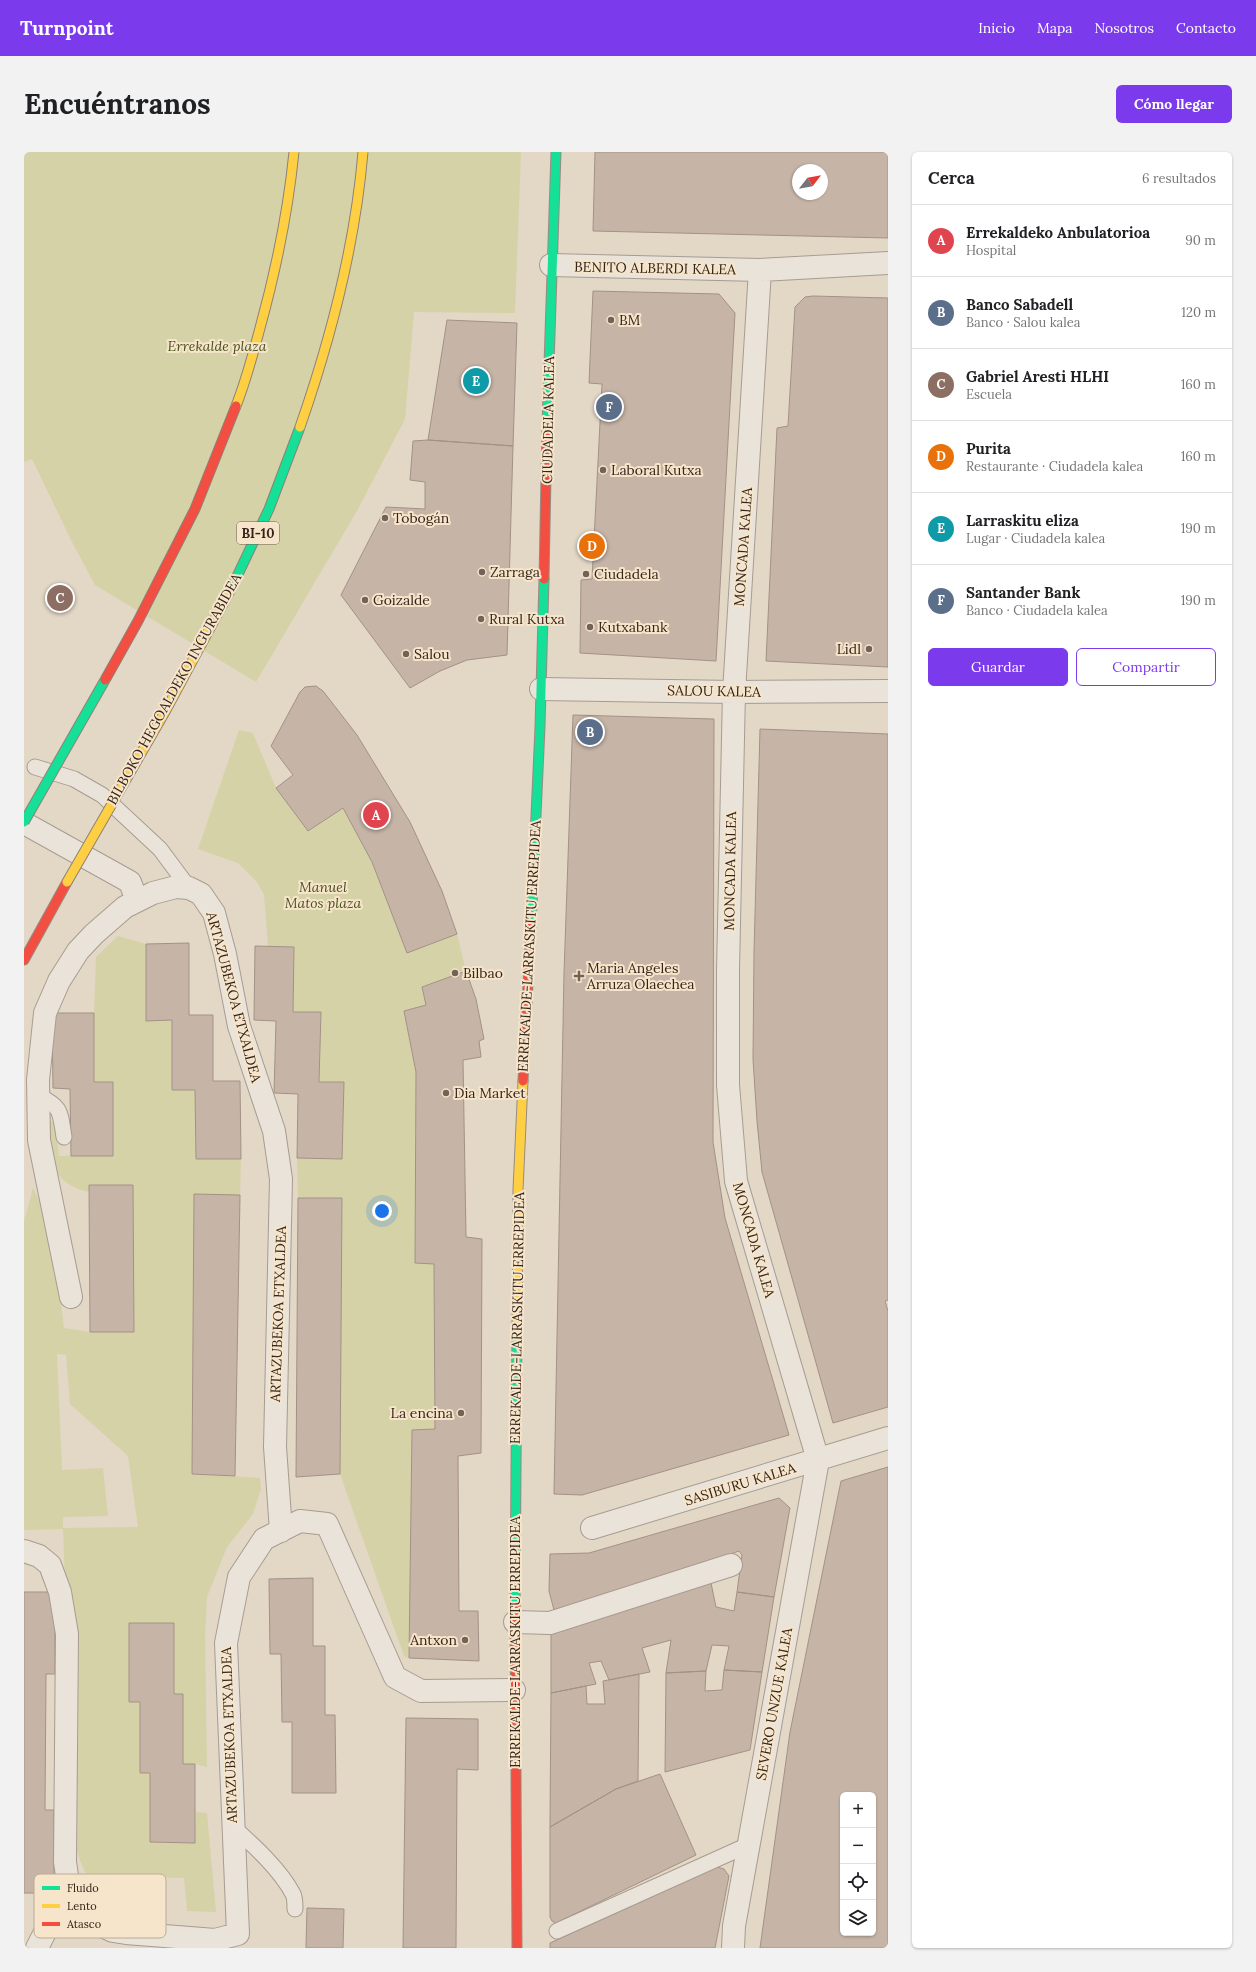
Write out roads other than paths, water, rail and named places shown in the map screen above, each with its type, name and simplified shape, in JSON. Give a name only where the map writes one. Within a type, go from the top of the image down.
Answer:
[{"type":"main road","points":[[24,823],[138,621],[195,509],[245,384],[276,270],[290,193],[294,152]]},
{"type":"main road","name":"BILBOKO HEGOALDEKO INGURABIDEA","points":[[24,960],[207,636],[257,536],[289,460],[323,356],[347,267],[363,152]]},
{"type":"main road","name":"CIUDADELA KALEA","points":[[541,689],[551,265],[556,152]]},
{"type":"main road","name":"ERREKALDE-LARRASKITU ERREPIDEA","points":[[517,1948],[514,1690],[518,1190],[541,689]]},
{"type":"street","name":"BENITO ALBERDI KALEA","points":[[551,265],[760,270],[888,262]]},
{"type":"street","name":"MONCADA KALEA","points":[[760,270],[734,692],[728,962],[728,1085],[736,1182],[818,1460]]},
{"type":"street","name":"SALOU KALEA","points":[[541,689],[734,692],[888,691]]},
{"type":"street","points":[[24,823],[130,882],[138,901]]},
{"type":"street","points":[[71,1297],[39,1140],[38,1080],[45,1013],[59,981],[78,951],[94,934],[125,907],[153,893],[176,887],[189,888]]},
{"type":"street","name":"ARTAZUBEKOA ETXALDEA","points":[[189,888],[201,894],[214,913],[225,954],[239,1026],[274,1131],[281,1179],[275,1447],[281,1531]]},
{"type":"street","name":"SASIBURU KALEA","points":[[592,1528],[888,1438]]},
{"type":"street","name":"SEVERO UNZUE KALEA","points":[[732,1948],[734,1926],[748,1845],[818,1460]]},
{"type":"street","name":"ARTAZUBEKOA ETXALDEA","points":[[166,1937],[238,1941],[232,1826],[226,1643],[239,1577],[264,1539],[300,1521],[327,1524],[395,1677],[421,1691],[514,1690]]},
{"type":"street","points":[[24,1551],[39,1556],[50,1565],[60,1592],[67,1634],[65,1862],[67,1874]]},
{"type":"street","points":[[515,1622],[550,1623],[731,1565]]},
{"type":"street","points":[[37,1948],[42,1938]]},
{"type":"lane","points":[[34,767],[74,779],[102,794],[160,849],[189,888]]},
{"type":"lane","points":[[39,1096],[53,1103],[57,1108],[60,1114],[64,1136]]},
{"type":"lane","points":[[232,1826],[261,1852],[281,1877],[293,1894],[295,1909]]},
{"type":"lane","points":[[557,1932],[748,1845]]},
{"type":"place","name":"BM","points":[[611,320]]},
{"type":"place","name":"Larraskitu eliza","points":[[476,381]]},
{"type":"place","name":"Santander Bank","points":[[609,407]]},
{"type":"place","name":"Laboral Kutxa","points":[[603,470]]},
{"type":"place","name":"Tobogán","points":[[385,518]]},
{"type":"place","name":"Purita","points":[[592,546]]},
{"type":"place","name":"Zarraga","points":[[482,572]]},
{"type":"place","name":"Ciudadela","points":[[586,574]]},
{"type":"place","name":"Gabriel Aresti HLHI","points":[[60,598]]},
{"type":"place","name":"Goizalde","points":[[365,600]]},
{"type":"place","name":"Rural Kutxa","points":[[481,619]]},
{"type":"place","name":"Kutxabank","points":[[590,627]]},
{"type":"place","name":"Lidl","points":[[869,649]]},
{"type":"place","name":"Salou","points":[[406,654]]},
{"type":"place","name":"Banco Sabadell","points":[[590,732]]},
{"type":"place","name":"Errekaldeko Anbulatorioa","points":[[376,815]]},
{"type":"place","name":"Bilbao","points":[[455,973]]},
{"type":"place","name":"Maria Angeles Arruza Olaechea","points":[[579,976]]},
{"type":"place","name":"Dia Market","points":[[446,1093]]},
{"type":"place","name":"La encina","points":[[461,1413]]},
{"type":"place","name":"Antxon","points":[[465,1640]]},
{"type":"park label","name":"Errekalde plaza","points":[[217,346]]},
{"type":"park label","name":"Manuel Matos plaza","points":[[323,896]]}]
